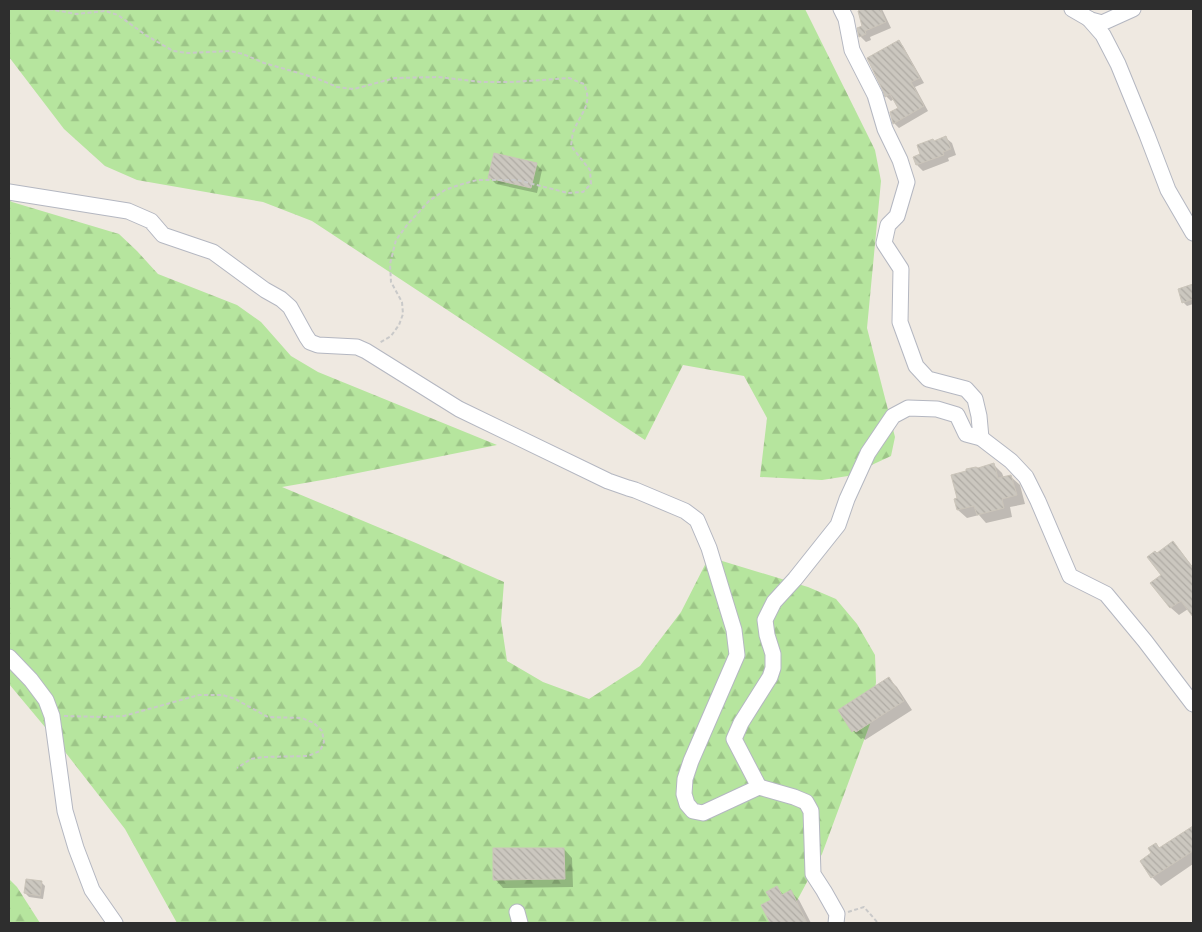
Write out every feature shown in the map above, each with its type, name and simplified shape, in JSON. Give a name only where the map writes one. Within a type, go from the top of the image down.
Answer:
[{"type":"street","points":[[841,9],[846,19],[852,50],[875,95],[907,182],[897,216],[888,225],[884,243],[901,269],[900,322],[916,366],[928,379],[966,388],[975,399],[981,438]]},
{"type":"street","points":[[1072,9],[1092,16],[1102,22],[1133,9]]},
{"type":"street","points":[[1092,16],[1118,64],[1168,190],[1193,233]]},
{"type":"street","points":[[9,192],[128,210],[151,221],[163,235],[212,252],[281,300],[290,307],[310,342],[318,345],[357,347],[366,351],[459,409],[608,481],[685,511],[696,520],[709,548],[732,621],[737,655],[691,761],[684,794],[687,804],[693,811],[704,812],[759,787],[806,802],[811,811],[813,874],[824,891],[836,919]]},
{"type":"street","points":[[759,787],[734,739],[741,723],[773,668],[773,654],[765,620],[774,602],[838,525],[847,499],[868,453],[893,416],[908,408],[937,408],[958,415],[966,434],[981,438],[1011,461],[1026,477],[1070,576],[1106,594],[1193,704]]},
{"type":"street","points":[[9,657],[31,680],[46,700],[53,721],[65,811],[76,848],[92,890],[115,923]]},
{"type":"path","points":[[49,9],[76,14],[105,11],[118,15],[147,36],[173,51],[188,53],[230,51],[316,78],[337,87],[354,89],[395,78],[438,77],[480,82],[514,82],[569,78],[584,84],[588,93],[587,104],[573,132],[571,146],[590,170],[591,184],[583,192],[568,194],[517,180],[477,180],[446,190],[430,201],[407,225],[396,240],[392,252],[390,264],[392,282],[402,302],[403,314],[399,326],[391,336],[366,351]]},
{"type":"path","points":[[53,721],[124,716],[199,695],[223,695],[235,699],[268,717],[302,718],[314,724],[322,731],[324,742],[320,751],[308,756],[251,759],[237,768]]},
{"type":"path","points":[[836,919],[864,907],[878,923]]},
{"type":"green space","points":[[9,9],[805,9],[875,150],[881,181],[867,328],[895,437],[891,456],[848,476],[822,480],[760,477],[767,418],[744,376],[683,365],[645,440],[312,221],[263,202],[137,180],[105,166],[64,129],[9,57]]},
{"type":"green space","points":[[9,200],[119,234],[158,274],[237,305],[261,322],[291,356],[318,372],[497,445],[282,487],[504,582],[501,621],[507,661],[543,682],[589,699],[640,666],[681,612],[709,557],[808,587],[836,599],[857,624],[875,655],[876,682],[870,724],[822,854],[785,923],[177,923],[125,829],[55,739],[9,684]]},
{"type":"green space","points":[[9,879],[17,887],[40,923],[9,923]]},
{"type":"building","points":[[863,9],[880,9],[886,22],[865,31],[866,34],[859,37],[857,28],[862,26],[858,11]]},
{"type":"building","points":[[899,40],[920,78],[911,82],[924,106],[893,124],[890,112],[898,108],[890,94],[885,97],[867,58]]},
{"type":"building","points":[[946,136],[951,149],[943,152],[944,155],[916,165],[913,157],[920,154],[917,145]]},
{"type":"building","points":[[494,153],[537,163],[531,188],[488,178]]},
{"type":"building","points":[[1193,284],[1193,299],[1182,303],[1178,289]]},
{"type":"building","points":[[994,463],[998,478],[1011,475],[1017,495],[1002,499],[1004,508],[977,515],[974,506],[957,510],[954,499],[957,498],[951,475],[966,471],[966,469],[978,468]]},
{"type":"building","points":[[1173,541],[1193,568],[1193,617],[1181,601],[1170,608],[1150,583],[1161,575],[1147,557],[1155,551],[1157,553]]},
{"type":"building","points":[[889,677],[904,701],[856,732],[854,730],[852,732],[838,710]]},
{"type":"building","points":[[1193,826],[1193,851],[1151,878],[1140,861],[1151,853],[1148,848],[1156,843],[1159,848]]},
{"type":"building","points":[[493,848],[564,848],[565,879],[493,880]]},
{"type":"building","points":[[26,879],[42,881],[40,896],[24,893]]},
{"type":"building","points":[[777,886],[782,895],[791,890],[807,923],[770,923],[761,905],[771,900],[766,892]]}]
